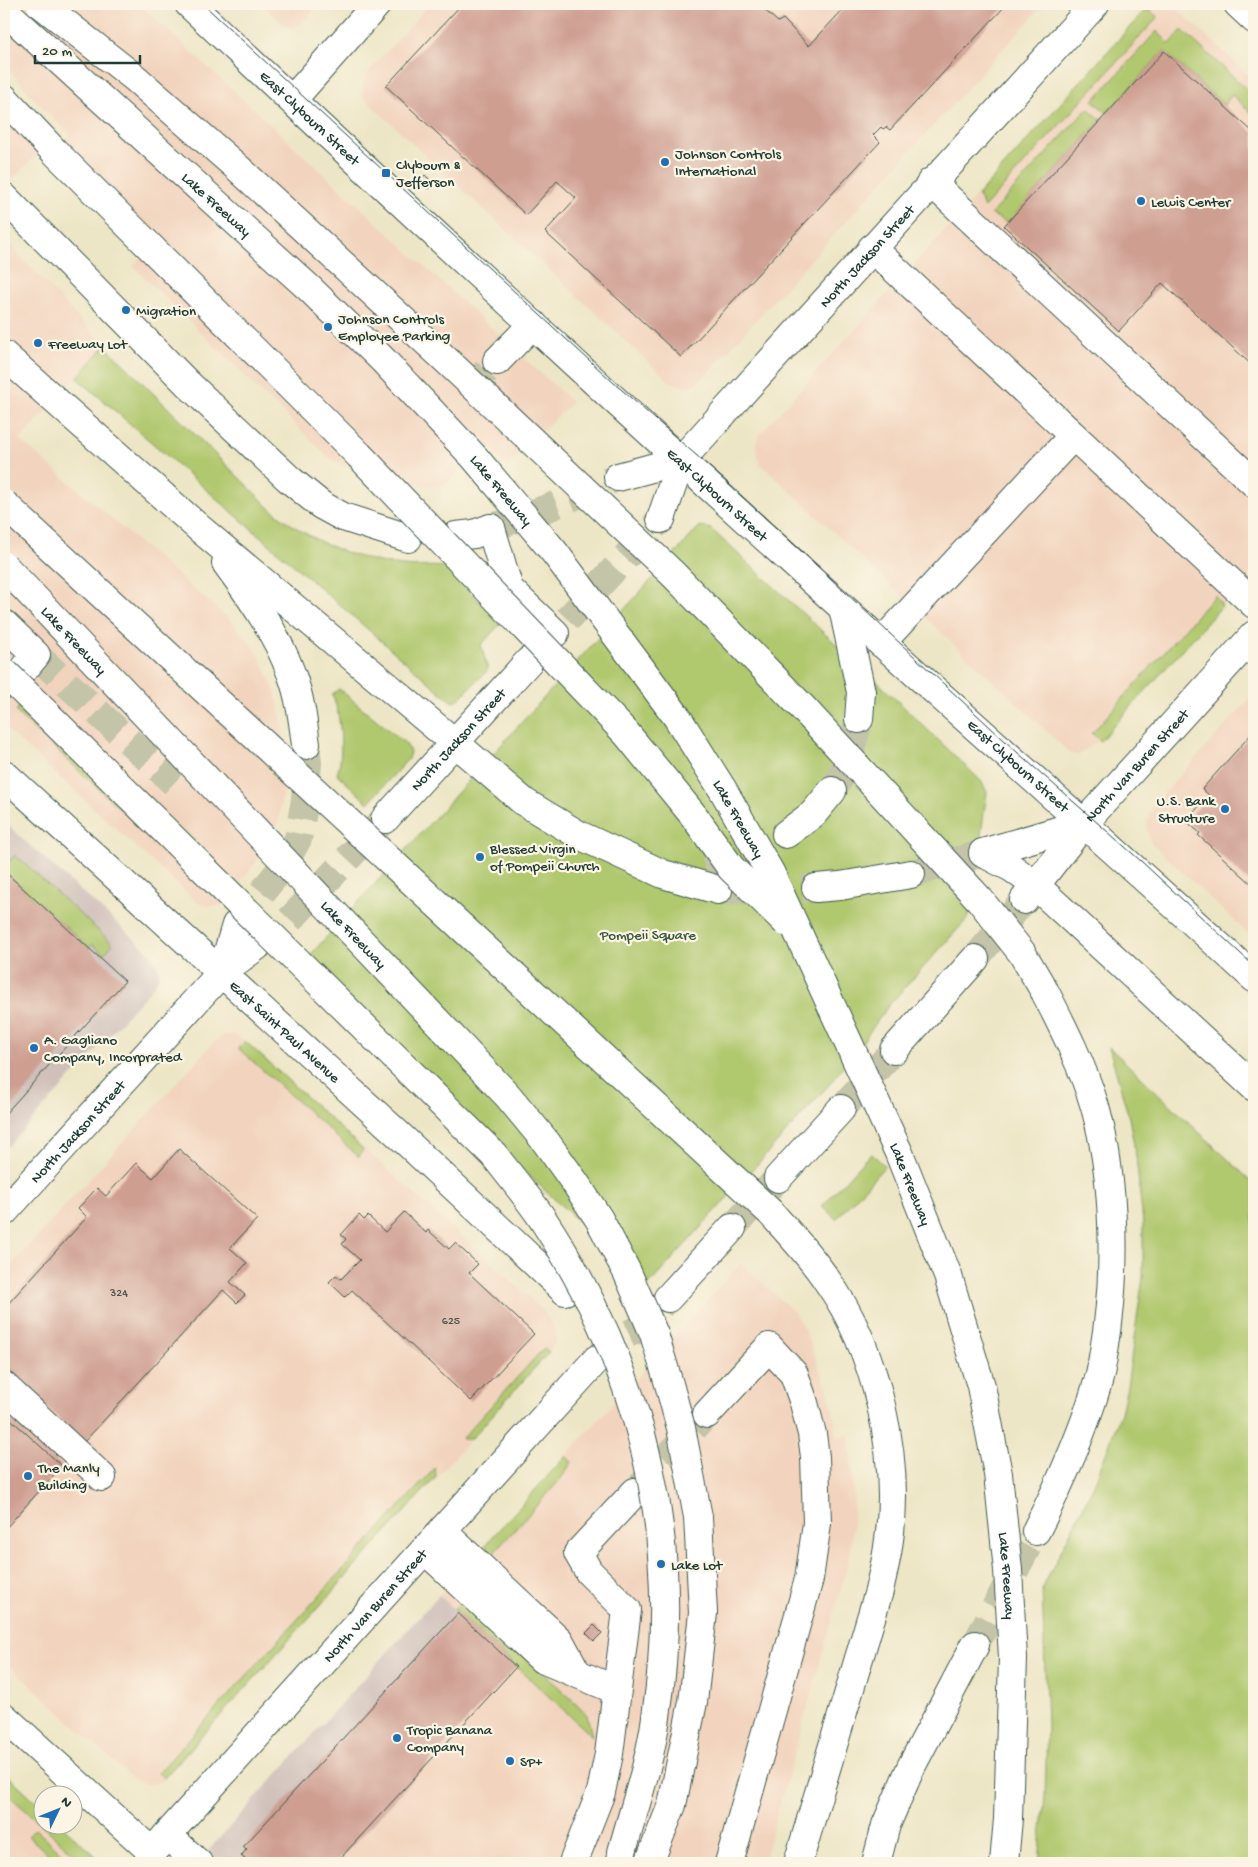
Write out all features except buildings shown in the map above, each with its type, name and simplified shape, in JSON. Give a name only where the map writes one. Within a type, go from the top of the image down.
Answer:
[{"type":"main road","points":[[41,4],[135,78],[239,169],[674,575],[908,821],[980,900],[1022,953],[1065,1029],[1095,1107],[1109,1176],[1113,1268],[1108,1326],[1098,1382],[1067,1469],[1036,1531]]},
{"type":"main road","name":"East Clybourn Street","points":[[189,4],[532,324],[881,643],[1140,873],[1254,978]]},
{"type":"main road","points":[[292,100],[377,4]]},
{"type":"main road","name":"North Jackson Street","points":[[661,519],[681,460],[1094,4]]},
{"type":"main road","points":[[1238,4],[1254,19]]},
{"type":"main road","name":"Lake Freeway","points":[[4,10],[310,289],[382,359],[475,458],[555,552],[677,717],[724,790],[771,874],[899,1153],[948,1276],[981,1386],[998,1474],[1008,1570],[1013,1658],[1008,1819],[1004,1863]]},
{"type":"main road","points":[[4,98],[61,158],[359,455],[544,646],[626,733],[694,816],[731,868],[798,933]]},
{"type":"main road","points":[[931,182],[1254,483]]},
{"type":"main road","points":[[4,197],[187,383],[288,479],[321,504],[343,516],[408,538]]},
{"type":"main road","points":[[872,248],[1254,604]]},
{"type":"main road","points":[[497,361],[532,324]]},
{"type":"main road","points":[[4,355],[199,528],[506,787],[532,806],[579,835],[664,874],[712,881]]},
{"type":"main road","points":[[881,643],[1073,436]]},
{"type":"main road","points":[[618,477],[681,460]]},
{"type":"main road","points":[[4,504],[726,1170],[786,1230],[828,1280],[856,1330],[881,1404],[889,1453],[891,1501],[888,1546],[879,1591],[798,1863]]},
{"type":"main road","points":[[199,528],[236,577],[268,625],[280,649],[294,680],[306,745]]},
{"type":"main road","points":[[456,536],[474,534],[490,528],[509,589],[555,633]]},
{"type":"main road","name":"Lake Freeway","points":[[4,566],[508,1096],[546,1142],[576,1184],[599,1219],[627,1272],[654,1334],[681,1428],[698,1517],[703,1613],[693,1702],[672,1805],[649,1863]]},
{"type":"main road","points":[[843,608],[861,692],[859,719]]},
{"type":"main road","points":[[4,624],[36,655],[15,669],[494,1156],[541,1218],[565,1256],[593,1307],[619,1365],[643,1437],[652,1476],[663,1546],[665,1592],[663,1660],[656,1719],[647,1762],[622,1852],[621,1863]]},
{"type":"main road","name":"North Van Buren Street","points":[[1030,892],[1084,823],[1254,635]]},
{"type":"main road","name":"North Jackson Street","points":[[385,819],[455,744],[529,660]]},
{"type":"main road","name":"East Saint Paul Avenue","points":[[4,774],[400,1136],[565,1291]]},
{"type":"main road","points":[[786,834],[813,814],[832,791]]},
{"type":"main road","points":[[1084,823],[983,853],[1012,868],[1030,892],[1254,1087]]},
{"type":"main road","points":[[816,888],[840,886],[910,874]]},
{"type":"main road","points":[[222,972],[236,925]]},
{"type":"main road","name":"North Jackson Street","points":[[4,1212],[222,972],[257,946]]},
{"type":"main road","points":[[894,1050],[975,959]]},
{"type":"main road","points":[[778,1178],[841,1109]]},
{"type":"main road","points":[[668,1298],[732,1228]]},
{"type":"main road","points":[[707,1414],[769,1347],[794,1374],[812,1434],[817,1485],[817,1523],[809,1579],[729,1863]]},
{"type":"main road","name":"North Van Buren Street","points":[[156,1850],[597,1359]]},
{"type":"main road","points":[[4,1386],[102,1477]]},
{"type":"main road","points":[[573,1863],[601,1792],[609,1754],[627,1610],[589,1572],[578,1553],[635,1492]]},
{"type":"main road","points":[[434,1541],[542,1659],[616,1690]]},
{"type":"main road","points":[[876,1863],[886,1825],[911,1767],[975,1646]]},
{"type":"main road","points":[[4,1717],[156,1850],[198,1863]]},
{"type":"shaded area","points":[[4,4],[139,4],[572,402],[507,466],[484,442],[445,485],[413,484],[356,471],[341,465],[325,454],[133,266],[158,239],[62,143],[70,134],[38,103],[4,64]]},
{"type":"shaded area","points":[[261,4],[320,4],[305,20],[294,28],[287,27]]},
{"type":"shaded area","name":"Johnson Controls International","points":[[430,4],[1044,4],[704,377],[697,383],[685,387],[669,381],[369,103],[362,94],[364,79],[370,70]]},
{"type":"shaded area","points":[[1155,4],[1169,4],[1176,8],[1254,80],[1254,570],[1101,739],[1077,756],[1069,752],[760,463],[756,444],[759,435],[1146,9]]},
{"type":"shaded area","points":[[4,114],[42,150],[4,187]]},
{"type":"shaded area","points":[[4,239],[105,346],[20,440],[231,621],[255,649],[275,692],[282,722],[285,753],[283,790],[278,824],[265,849],[250,870],[219,906],[205,906],[197,902],[4,727]]},
{"type":"shaded area","points":[[1254,694],[1254,939],[1151,843],[1147,822],[1152,807]]},
{"type":"shaded area","points":[[4,822],[150,953],[158,967],[159,975],[154,986],[4,1151]]},
{"type":"shaded area","points":[[224,1035],[235,1035],[245,1041],[543,1310],[553,1326],[556,1340],[549,1352],[484,1425],[163,1781],[147,1784],[134,1780],[4,1661],[4,1273],[213,1043]]},
{"type":"shaded area","name":"Lake Lot","points":[[741,1263],[793,1311],[804,1329],[827,1387],[834,1414],[837,1437],[849,1435],[854,1499],[853,1527],[847,1568],[763,1863],[336,1863],[516,1667],[439,1595]]},
{"type":"shaded area","name":"Tropic Banana Company","points":[[439,1595],[516,1667],[336,1863],[217,1863],[206,1853]]},
{"type":"shaded area","points":[[4,1772],[32,1798],[32,1834],[71,1834],[104,1863],[4,1863]]},
{"type":"green space","points":[[1146,9],[1158,17],[984,208],[978,195]]},
{"type":"green space","points":[[1182,30],[1254,96],[1254,115],[1232,95],[1224,105],[1164,51],[1107,113],[1093,101],[1157,31],[1170,44]]},
{"type":"green space","points":[[1088,108],[1101,120],[1007,223],[991,214]]},
{"type":"green space","points":[[105,346],[270,508],[300,530],[332,547],[367,559],[403,566],[445,567],[501,623],[481,645],[488,670],[457,701],[452,702],[77,378]]},
{"type":"green space","name":"Pompeii Square","points":[[700,526],[711,529],[885,689],[981,781],[987,792],[969,917],[889,1005],[828,1086],[648,1286],[304,967],[304,962]]},
{"type":"green space","points":[[1215,595],[1222,606],[1100,741],[1092,733]]},
{"type":"green space","points":[[339,689],[406,744],[410,752],[408,759],[368,803],[337,774],[341,746],[338,712],[332,694]]},
{"type":"green space","points":[[19,706],[178,853],[173,858],[16,712]]},
{"type":"green space","points":[[15,855],[113,944],[104,954],[92,944],[89,948],[4,871],[4,868]]},
{"type":"green space","points":[[245,1041],[363,1149],[359,1157],[238,1048]]},
{"type":"green space","points":[[1109,1047],[1254,1184],[1254,1863],[1039,1863],[1045,1797],[1047,1724],[1042,1589],[1094,1485],[1121,1413],[1127,1386],[1143,1277],[1143,1224],[1136,1156],[1129,1118]]},
{"type":"green space","points":[[871,1153],[885,1166],[836,1219],[822,1206]]},
{"type":"green space","points":[[544,1348],[549,1352],[471,1439],[461,1439]]},
{"type":"green space","points":[[566,1456],[572,1462],[560,1480],[490,1557],[486,1544]]},
{"type":"green space","points":[[435,1468],[436,1477],[164,1778],[158,1773]]},
{"type":"green space","points":[[463,1599],[579,1706],[587,1715],[592,1736],[454,1609]]},
{"type":"green space","points":[[4,1772],[32,1798],[32,1816],[4,1791]]},
{"type":"green space","points":[[32,1832],[32,1834],[41,1834],[73,1863],[58,1863],[28,1836]]},
{"type":"green space","points":[[52,1834],[71,1834],[104,1863],[84,1863]]},
{"type":"tunnel","points":[[467,391],[497,361]]},
{"type":"tunnel","points":[[491,528],[553,506],[618,477]]},
{"type":"tunnel","points":[[539,650],[661,519]]},
{"type":"tunnel","points":[[36,655],[174,783]]},
{"type":"tunnel","points":[[832,791],[846,765],[859,719]]},
{"type":"tunnel","points":[[236,925],[283,866],[298,839],[305,800],[308,763],[306,745]]},
{"type":"tunnel","points":[[257,946],[286,924],[382,822]]},
{"type":"tunnel","points":[[706,872],[750,857],[786,834]]},
{"type":"tunnel","points":[[911,874],[983,853]]},
{"type":"tunnel","points":[[718,890],[816,888]]},
{"type":"tunnel","points":[[975,959],[1024,900]]},
{"type":"tunnel","points":[[841,1109],[894,1050]]},
{"type":"tunnel","points":[[732,1228],[778,1178]]},
{"type":"tunnel","points":[[597,1359],[614,1339],[640,1329],[663,1303]]},
{"type":"tunnel","points":[[637,1490],[707,1414]]},
{"type":"tunnel","points":[[975,1645],[1036,1531]]},
{"type":"tram line","points":[[203,4],[614,383],[729,484],[1018,753],[1141,861],[1254,966]]},
{"type":"tram line","points":[[1245,4],[1254,12]]},
{"type":"place","name":"Johnson Controls International","points":[[665,162]]},
{"type":"place","name":"Clybourn & Jefferson","points":[[386,173]]},
{"type":"place","name":"Lewis Center","points":[[1141,201]]},
{"type":"place","name":"Migration","points":[[126,310]]},
{"type":"place","name":"Johnson Controls Employee Parking","points":[[328,327]]},
{"type":"place","name":"Freeway Lot","points":[[38,343]]},
{"type":"place","name":"U.S. Bank Structure","points":[[1225,809]]},
{"type":"place","name":"Blessed Virgin of Pompeii Church","points":[[480,857]]},
{"type":"place","name":"A. Gagliano Company, Incorprated","points":[[34,1048]]},
{"type":"place","name":"The Manly Building","points":[[28,1476]]},
{"type":"place","name":"Lake Lot","points":[[661,1564]]},
{"type":"place","name":"Tropic Banana Company","points":[[397,1738]]},
{"type":"place","name":"SP+","points":[[510,1761]]}]
